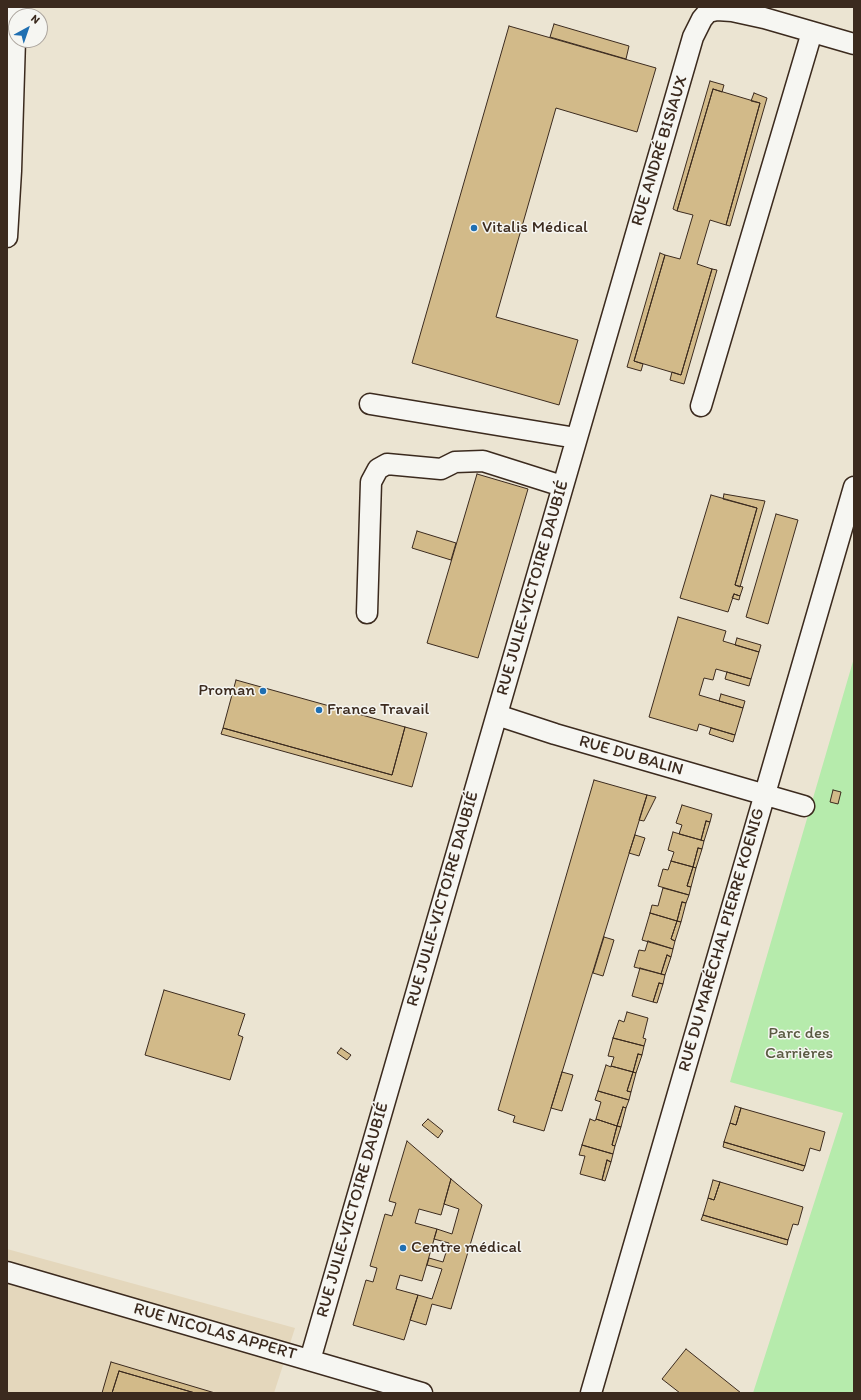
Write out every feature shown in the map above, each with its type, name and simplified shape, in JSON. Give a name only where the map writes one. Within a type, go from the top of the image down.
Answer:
[{"type":"street","points":[[7,237],[12,164],[16,7]]},
{"type":"street","name":"RUE ANDRÉ BISIAUX","points":[[576,438],[693,37],[702,19],[708,12],[717,10],[732,11],[764,18],[854,44]]},
{"type":"street","points":[[701,406],[812,32]]},
{"type":"street","points":[[370,404],[576,438]]},
{"type":"street","name":"RUE JULIE-VICTOIRE DAUBIÉ","points":[[310,1360],[395,1064],[498,715],[576,438]]},
{"type":"street","points":[[367,613],[371,482],[378,469],[387,464],[441,469],[454,462],[482,461],[562,486]]},
{"type":"street","name":"RUE DU MARÉCHAL PIERRE KOENIG","points":[[591,1393],[854,487]]},
{"type":"street","name":"RUE DU BALIN","points":[[498,715],[562,736],[804,806]]},
{"type":"street","name":"RUE NICOLAS APPERT","points":[[7,1272],[422,1393]]},
{"type":"shaded area","points":[[7,1249],[295,1328],[274,1393],[7,1393]]},
{"type":"green space","name":"Parc des Carrières","points":[[854,658],[854,1393],[753,1393],[843,1113],[730,1082]]},
{"type":"building","points":[[554,24],[629,46],[626,59],[550,37]]},
{"type":"building","points":[[509,26],[656,68],[637,132],[556,108],[496,317],[578,340],[559,405],[412,363]]},
{"type":"building","points":[[710,81],[724,85],[722,92],[713,89],[677,211],[673,209]]},
{"type":"building","points":[[713,89],[760,103],[726,225],[710,220],[697,264],[712,269],[681,375],[634,361],[665,255],[680,259],[693,215],[677,211]]},
{"type":"building","points":[[754,93],[767,98],[730,226],[726,225],[760,103],[751,101]]},
{"type":"building","points":[[660,253],[665,255],[634,361],[643,364],[641,371],[627,367]]},
{"type":"building","points":[[712,269],[717,270],[684,384],[670,380],[672,372],[681,375]]},
{"type":"building","points":[[477,474],[528,489],[478,658],[427,643]]},
{"type":"building","points":[[724,494],[765,501],[740,587],[735,585],[757,508],[723,499]]},
{"type":"building","points":[[711,495],[757,508],[735,585],[743,587],[740,596],[734,594],[728,612],[680,598]]},
{"type":"building","points":[[776,514],[798,520],[768,624],[746,617]]},
{"type":"building","points":[[417,531],[456,543],[451,560],[412,548]]},
{"type":"building","points":[[734,594],[740,596],[739,600],[732,598]]},
{"type":"building","points":[[678,617],[726,631],[723,641],[759,652],[751,679],[716,669],[713,680],[704,678],[699,695],[743,708],[735,735],[699,724],[697,731],[649,717]]},
{"type":"building","points":[[737,638],[761,645],[759,652],[735,645]]},
{"type":"building","points":[[727,672],[751,679],[749,686],[725,679]]},
{"type":"building","points":[[236,680],[405,727],[392,775],[223,728]]},
{"type":"building","points":[[721,694],[745,701],[743,708],[719,701]]},
{"type":"building","points":[[405,727],[427,733],[412,787],[221,734],[223,728],[392,775]]},
{"type":"building","points":[[711,728],[735,735],[733,742],[709,734]]},
{"type":"building","points":[[594,780],[647,795],[544,1131],[513,1122],[515,1116],[498,1110]]},
{"type":"building","points":[[833,790],[841,792],[838,804],[830,802]]},
{"type":"building","points":[[647,795],[656,797],[644,821],[639,820]]},
{"type":"building","points":[[682,805],[712,814],[710,822],[706,821],[701,840],[679,834],[682,825],[676,823]]},
{"type":"building","points":[[706,821],[710,822],[704,841],[701,840]]},
{"type":"building","points":[[673,832],[704,841],[702,849],[698,848],[693,867],[671,861],[674,852],[668,850]]},
{"type":"building","points":[[635,835],[645,838],[639,856],[629,853]]},
{"type":"building","points":[[698,848],[702,849],[696,868],[693,867]]},
{"type":"building","points":[[671,861],[693,867],[687,886],[691,887],[689,895],[658,886],[663,869],[668,870]]},
{"type":"building","points":[[693,867],[696,868],[691,887],[687,886]]},
{"type":"building","points":[[663,888],[689,895],[686,903],[682,902],[677,921],[650,913],[652,905],[658,906]]},
{"type":"building","points":[[682,902],[686,903],[681,922],[677,921]]},
{"type":"building","points":[[650,913],[677,921],[671,939],[675,941],[673,949],[642,940]]},
{"type":"building","points":[[677,921],[681,922],[675,941],[671,939]]},
{"type":"building","points":[[604,937],[614,940],[603,976],[593,973]]},
{"type":"building","points":[[648,941],[673,949],[671,957],[667,955],[661,974],[634,967],[639,950],[645,951]]},
{"type":"building","points":[[667,955],[671,957],[665,975],[661,974]]},
{"type":"building","points":[[640,968],[665,975],[663,984],[659,983],[653,1002],[632,996]]},
{"type":"building","points":[[659,983],[663,984],[657,1003],[653,1002]]},
{"type":"building","points":[[164,990],[245,1014],[238,1035],[243,1037],[230,1080],[145,1055]]},
{"type":"building","points":[[627,1012],[648,1018],[643,1038],[646,1039],[644,1046],[613,1038],[619,1020],[624,1022]]},
{"type":"building","points":[[613,1038],[644,1046],[642,1055],[638,1054],[633,1072],[611,1066],[614,1057],[608,1056]]},
{"type":"building","points":[[341,1048],[351,1055],[347,1060],[337,1053]]},
{"type":"building","points":[[638,1054],[642,1055],[636,1073],[633,1072]]},
{"type":"building","points":[[606,1065],[633,1072],[627,1091],[631,1092],[629,1100],[598,1091]]},
{"type":"building","points":[[562,1072],[573,1075],[562,1111],[551,1108]]},
{"type":"building","points":[[633,1072],[636,1073],[631,1092],[627,1091]]},
{"type":"building","points":[[598,1091],[629,1100],[626,1108],[623,1107],[617,1126],[596,1119],[601,1102],[595,1100]]},
{"type":"building","points":[[735,1106],[741,1108],[736,1125],[730,1123]]},
{"type":"building","points":[[623,1107],[626,1108],[621,1127],[617,1126]]},
{"type":"building","points":[[741,1108],[825,1132],[820,1151],[810,1148],[805,1166],[724,1142],[730,1123],[736,1125]]},
{"type":"building","points":[[428,1119],[443,1131],[438,1138],[422,1125]]},
{"type":"building","points":[[590,1119],[595,1121],[596,1119],[617,1126],[612,1145],[615,1146],[613,1154],[582,1145]]},
{"type":"building","points":[[617,1126],[621,1127],[615,1146],[612,1145]]},
{"type":"building","name":"Centre médical","points":[[407,1141],[451,1179],[441,1215],[419,1209],[415,1223],[437,1229],[422,1281],[400,1275],[396,1289],[418,1295],[404,1340],[353,1325],[366,1280],[373,1282],[377,1268],[370,1266],[385,1214],[392,1216],[396,1203],[389,1201]]},
{"type":"building","points":[[724,1142],[805,1166],[803,1171],[723,1147]]},
{"type":"building","points":[[582,1145],[613,1154],[611,1162],[607,1160],[602,1180],[580,1174],[585,1156],[579,1155]]},
{"type":"building","points":[[607,1160],[611,1162],[605,1181],[602,1180]]},
{"type":"building","points":[[451,1179],[482,1205],[451,1309],[432,1304],[426,1325],[410,1320],[418,1295],[432,1299],[442,1269],[427,1265],[429,1258],[443,1262],[449,1243],[434,1239],[437,1229],[452,1234],[459,1209],[444,1204]]},
{"type":"building","points":[[713,1180],[720,1182],[714,1200],[708,1198]]},
{"type":"building","points":[[720,1182],[803,1207],[798,1225],[793,1224],[788,1240],[703,1215],[708,1198],[714,1200]]},
{"type":"building","points":[[703,1215],[788,1240],[787,1245],[701,1220]]},
{"type":"building","points":[[686,1349],[741,1393],[680,1393],[662,1379]]},
{"type":"building","points":[[111,1362],[215,1393],[195,1393],[119,1371],[112,1393],[102,1393]]},
{"type":"building","points":[[119,1371],[195,1393],[112,1393]]},
{"type":"place","name":"Vitalis Médical","points":[[474,228]]},
{"type":"place","name":"Proman","points":[[263,691]]},
{"type":"place","name":"France Travail","points":[[319,710]]},
{"type":"place","name":"Centre médical","points":[[403,1248]]}]
